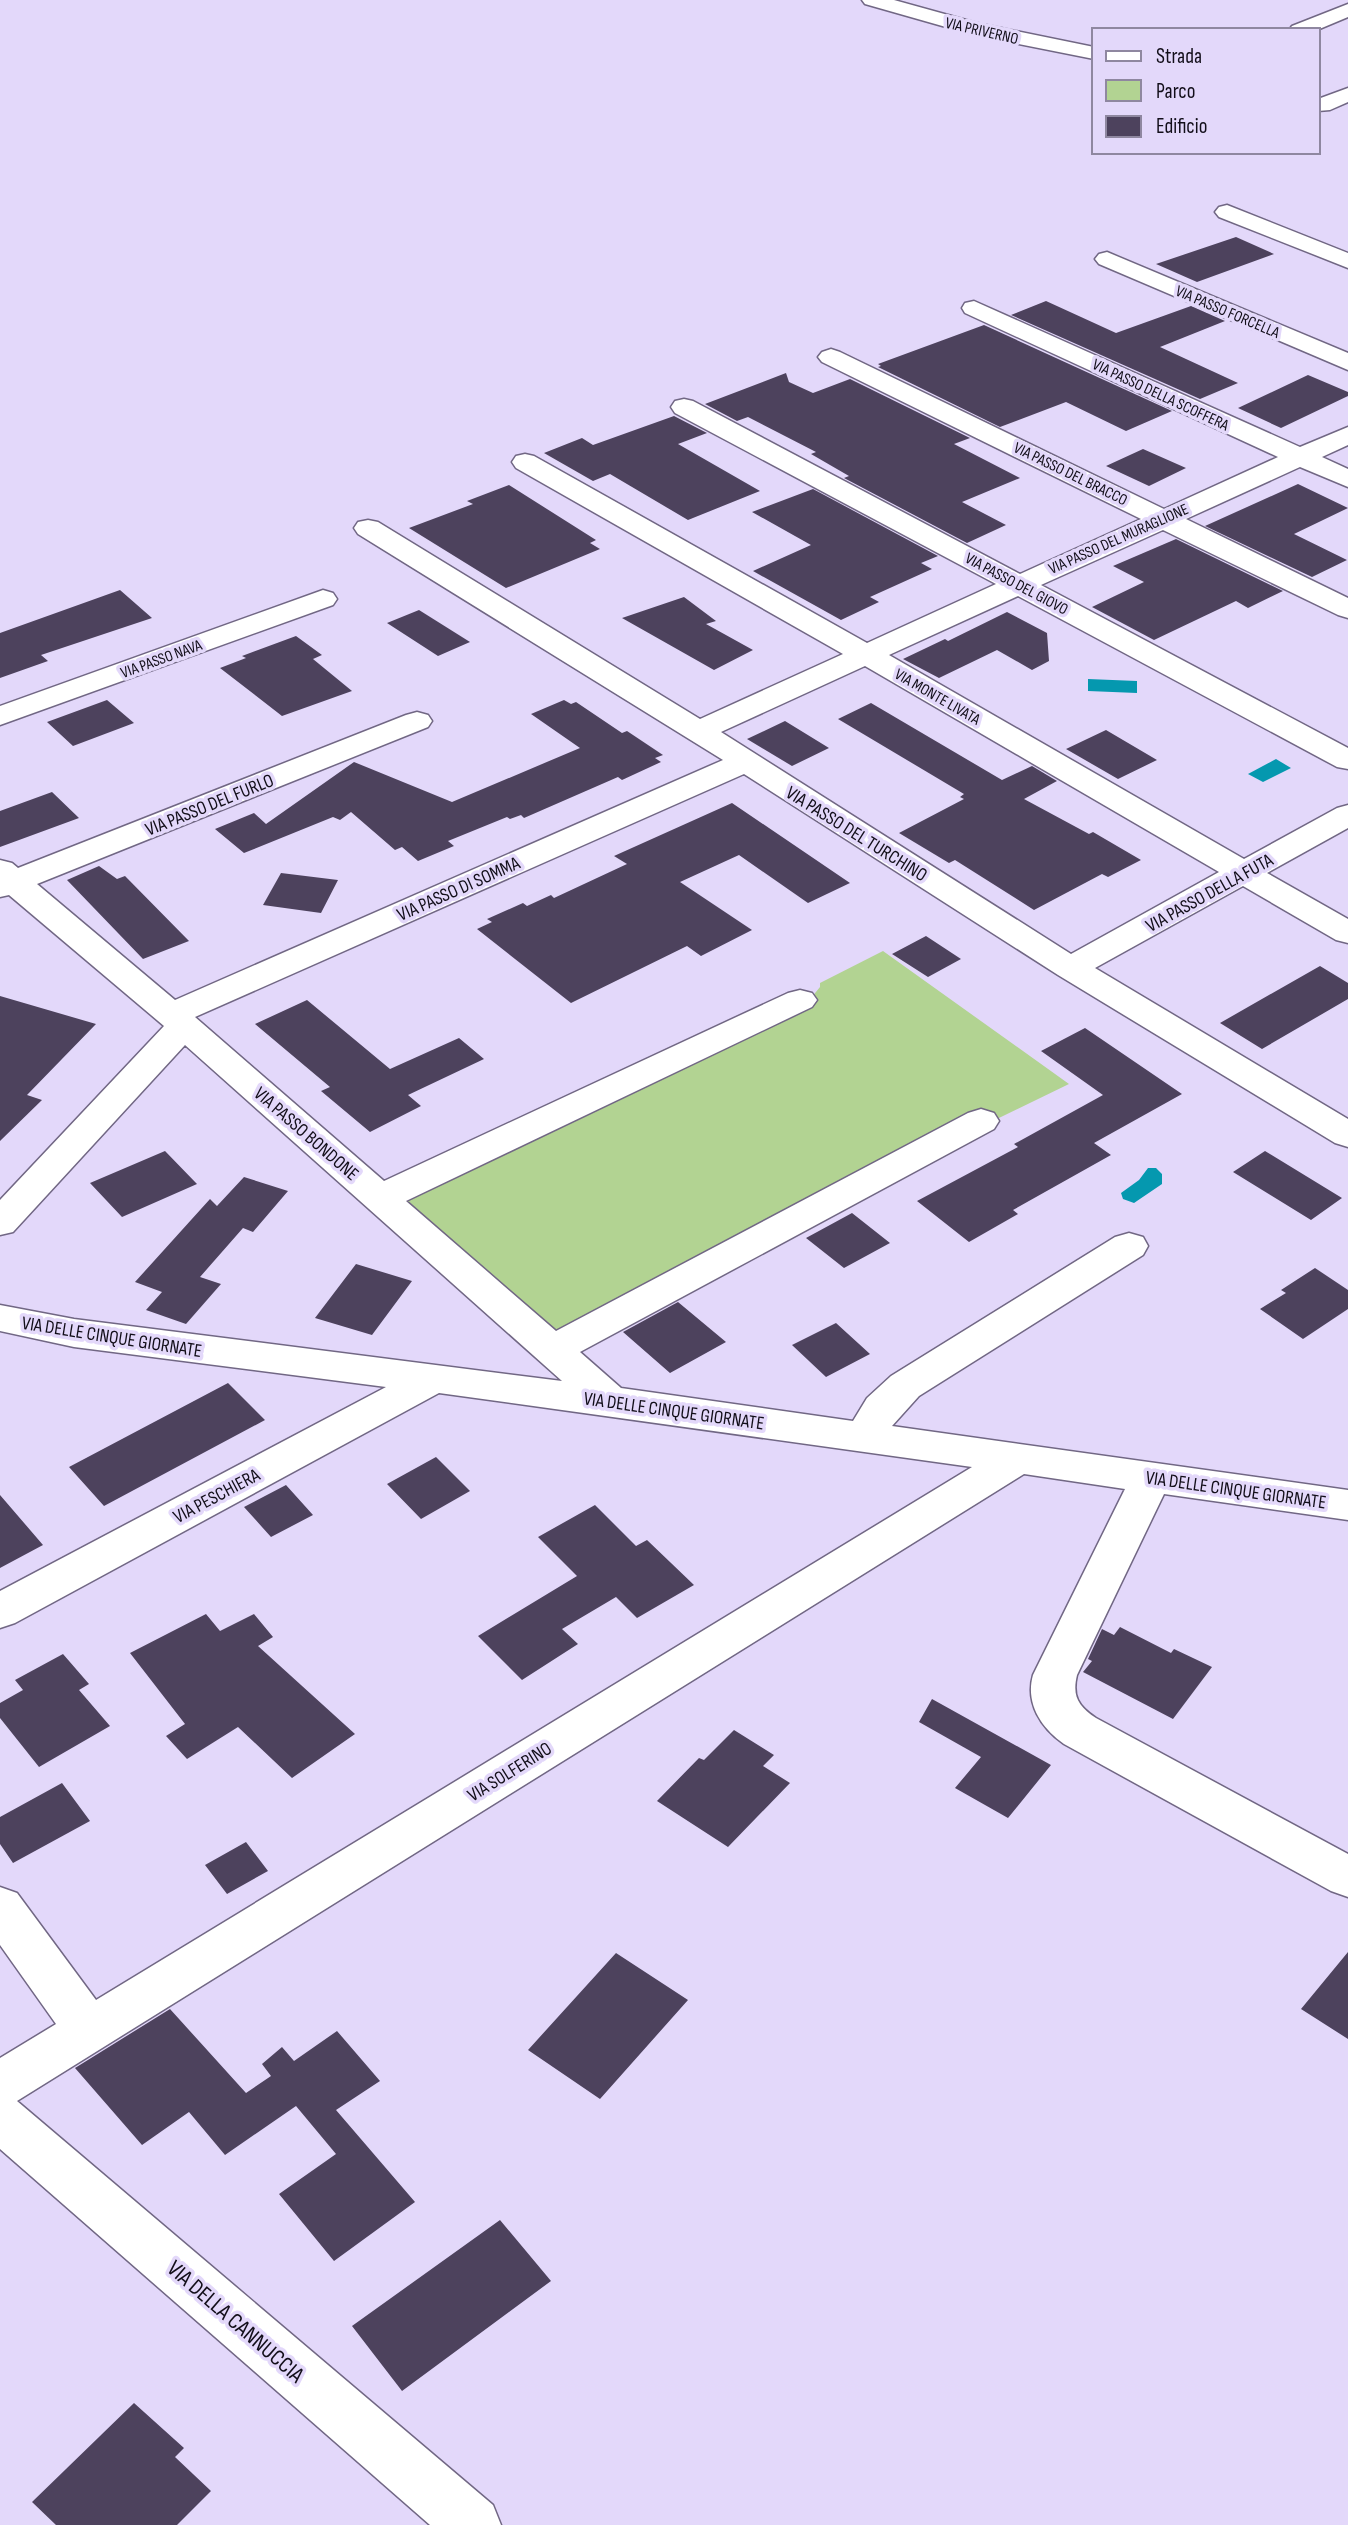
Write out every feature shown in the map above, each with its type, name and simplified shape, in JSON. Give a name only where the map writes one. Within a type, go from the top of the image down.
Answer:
[{"type":"street","name":"VIA PRIVERNO","points":[[872,0],[974,29],[1092,54]]},
{"type":"street","points":[[1304,28],[1348,9]]},
{"type":"street","points":[[1322,105],[1348,94]]},
{"type":"street","points":[[1227,212],[1348,261]]},
{"type":"street","name":"VIA PASSO FORCELLA","points":[[1107,259],[1348,362]]},
{"type":"street","name":"VIA PASSO DELLA SCOFFERA","points":[[974,308],[1348,479]]},
{"type":"street","name":"VIA PASSO DEL BRACCO","points":[[831,357],[1348,609]]},
{"type":"street","name":"VIA PASSO DEL GIOVO","points":[[684,407],[1348,760]]},
{"type":"street","name":"VIA PASSO DEL MURAGLIONE","points":[[698,731],[1348,435]]},
{"type":"street","name":"VIA MONTE LIVATA","points":[[525,462],[865,653],[1348,933]]},
{"type":"street","name":"VIA PASSO DEL TURCHINO","points":[[368,528],[698,731],[1070,968],[1348,1135]]},
{"type":"street","name":"VIA PASSO NAVA","points":[[0,716],[323,599]]},
{"type":"street","name":"VIA PASSO DEL FURLO","points":[[5,879],[417,721]]},
{"type":"street","name":"VIA PASSO DI SOMMA","points":[[0,1223],[178,1020],[745,762]]},
{"type":"street","name":"VIA PASSO DELLA FUTA","points":[[1070,968],[1348,816]]},
{"type":"street","name":"VIA PASSO BONDONE","points":[[5,879],[178,1020],[610,1401]]},
{"type":"street","points":[[380,1198],[800,1000]]},
{"type":"street","points":[[552,1350],[981,1121]]},
{"type":"street","points":[[868,1437],[880,1410],[905,1386],[1129,1246]]},
{"type":"street","name":"VIA DELLE CINQUE GIORNATE","points":[[0,1318],[74,1333],[610,1401],[1348,1505]]},
{"type":"street","name":"VIA PESCHIERA","points":[[0,1611],[431,1380]]},
{"type":"street","name":"VIA SOLFERINO","points":[[0,2084],[1018,1458]]},
{"type":"street","points":[[1151,1477],[1055,1675],[1052,1691],[1057,1710],[1080,1731],[1348,1877]]},
{"type":"street","points":[[0,1907],[89,2029]]},
{"type":"street","name":"VIA DELLA CANNUCCIA","points":[[0,2117],[473,2525]]},
{"type":"green space","points":[[883,951],[1069,1084],[549,1336],[395,1194],[811,998],[820,983]]},
{"type":"water","points":[[1088,679],[1137,681],[1137,693],[1088,691]]},
{"type":"water","points":[[1276,759],[1291,768],[1263,782],[1248,774]]},
{"type":"water","points":[[1148,1168],[1156,1168],[1162,1174],[1162,1184],[1134,1203],[1123,1199],[1121,1193],[1139,1180]]},
{"type":"building","points":[[1236,237],[1274,254],[1197,282],[1156,264]]},
{"type":"building","points":[[1046,301],[1116,333],[1191,306],[1225,321],[1160,347],[1238,383],[1200,399],[1011,315]]},
{"type":"building","points":[[984,325],[1172,411],[1126,431],[1066,402],[1000,427],[878,367],[881,366],[878,364]]},
{"type":"building","points":[[786,373],[789,382],[813,393],[850,379],[970,438],[954,444],[1020,478],[962,502],[1006,525],[967,543],[844,478],[849,476],[811,454],[816,452],[748,417],[737,421],[705,404]]},
{"type":"building","points":[[1308,375],[1348,392],[1348,396],[1281,428],[1238,408]]},
{"type":"building","points":[[674,416],[707,433],[678,444],[760,491],[688,520],[610,474],[593,481],[544,453],[582,438],[593,445]]},
{"type":"building","points":[[1143,449],[1186,468],[1149,486],[1106,466]]},
{"type":"building","points":[[1298,484],[1348,508],[1294,534],[1347,560],[1312,577],[1205,526]]},
{"type":"building","points":[[509,485],[596,540],[590,543],[600,549],[506,588],[409,528],[473,504],[467,501]]},
{"type":"building","points":[[813,489],[938,556],[921,563],[932,569],[870,597],[879,602],[841,620],[753,571],[811,545],[752,512]]},
{"type":"building","points":[[1176,539],[1283,591],[1248,608],[1236,601],[1154,640],[1092,607],[1144,582],[1113,566]]},
{"type":"building","points":[[120,590],[152,618],[41,655],[48,661],[0,678],[0,633]]},
{"type":"building","points":[[684,597],[716,621],[706,624],[753,650],[714,670],[622,618]]},
{"type":"building","points":[[419,610],[470,642],[438,656],[387,623]]},
{"type":"building","points":[[1007,612],[1047,633],[1049,661],[1032,670],[997,650],[939,678],[903,659],[945,639],[948,641]]},
{"type":"building","points":[[296,636],[322,655],[313,659],[352,691],[282,716],[220,668],[246,658],[242,656]]},
{"type":"building","points":[[107,700],[134,723],[73,746],[47,722]]},
{"type":"building","points":[[564,700],[571,704],[576,702],[622,733],[627,731],[663,755],[655,758],[661,762],[622,780],[618,777],[524,818],[521,815],[510,819],[507,817],[448,841],[454,846],[418,861],[402,847],[395,850],[351,812],[340,820],[333,817],[244,853],[215,829],[254,813],[266,824],[354,762],[452,802],[580,748],[531,714]]},
{"type":"building","points":[[871,703],[1002,780],[1032,766],[1057,781],[1024,799],[1089,834],[1093,832],[1141,860],[1108,877],[1102,874],[1034,910],[955,860],[949,863],[899,833],[964,799],[960,797],[964,794],[838,719]]},
{"type":"building","points":[[785,721],[829,748],[792,766],[747,739]]},
{"type":"building","points":[[1106,730],[1157,760],[1118,779],[1066,749]]},
{"type":"building","points":[[52,792],[79,818],[0,847],[0,811]]},
{"type":"building","points":[[732,803],[850,883],[808,903],[739,855],[680,882],[752,930],[701,956],[687,946],[571,1003],[477,929],[492,922],[487,919],[523,903],[527,906],[551,895],[554,898],[627,864],[614,856]]},
{"type":"building","points":[[99,866],[117,879],[125,876],[189,941],[143,959],[67,880]]},
{"type":"building","points":[[281,873],[338,880],[321,913],[263,905]]},
{"type":"building","points":[[926,936],[961,959],[928,977],[892,954]]},
{"type":"building","points":[[1320,966],[1348,983],[1348,999],[1262,1049],[1220,1023]]},
{"type":"building","points":[[0,996],[96,1024],[27,1095],[42,1100],[0,1141]]},
{"type":"building","points":[[307,1000],[390,1069],[459,1038],[484,1059],[408,1095],[421,1106],[370,1132],[321,1091],[330,1087],[255,1024]]},
{"type":"building","points":[[1085,1028],[1182,1094],[1094,1143],[1111,1155],[1013,1210],[1018,1214],[969,1242],[917,1201],[1018,1147],[1014,1144],[1103,1095],[1041,1051]]},
{"type":"building","points":[[165,1151],[197,1184],[122,1217],[90,1183]]},
{"type":"building","points":[[1265,1151],[1342,1198],[1311,1220],[1233,1172]]},
{"type":"building","points":[[244,1177],[288,1191],[253,1232],[243,1228],[200,1277],[221,1284],[186,1324],[146,1310],[162,1292],[135,1282],[210,1199],[217,1206]]},
{"type":"building","points":[[852,1213],[890,1243],[844,1268],[806,1238]]},
{"type":"building","points":[[356,1264],[412,1281],[372,1335],[315,1318]]},
{"type":"building","points":[[1315,1268],[1348,1290],[1348,1309],[1303,1339],[1260,1309],[1286,1293],[1281,1290]]},
{"type":"building","points":[[678,1302],[726,1342],[670,1373],[623,1332]]},
{"type":"building","points":[[836,1323],[870,1354],[826,1377],[792,1345]]},
{"type":"building","points":[[228,1383],[265,1420],[104,1506],[69,1467]]},
{"type":"building","points":[[436,1457],[470,1491],[421,1519],[387,1484]]},
{"type":"building","points":[[286,1485],[313,1515],[271,1537],[244,1507]]},
{"type":"building","points":[[0,1495],[43,1545],[0,1568]]},
{"type":"building","points":[[595,1505],[636,1546],[647,1540],[694,1585],[637,1618],[616,1597],[562,1629],[578,1644],[522,1680],[478,1636],[577,1576],[538,1537]]},
{"type":"building","points":[[206,1614],[220,1631],[254,1614],[273,1637],[258,1646],[355,1734],[292,1778],[238,1727],[187,1759],[166,1736],[185,1724],[130,1653]]},
{"type":"building","points":[[1120,1627],[1171,1653],[1174,1649],[1212,1667],[1173,1719],[1083,1672],[1092,1661],[1088,1659],[1102,1629],[1114,1635]]},
{"type":"building","points":[[63,1654],[89,1684],[79,1690],[110,1726],[39,1767],[0,1718],[0,1703],[23,1690],[15,1680]]},
{"type":"building","points":[[932,1699],[1051,1765],[1008,1818],[955,1788],[981,1757],[919,1722]]},
{"type":"building","points":[[734,1730],[774,1755],[763,1766],[790,1783],[728,1847],[657,1801],[699,1758],[704,1760]]},
{"type":"building","points":[[62,1783],[90,1821],[13,1863],[0,1844],[0,1817]]},
{"type":"building","points":[[246,1842],[268,1871],[227,1894],[205,1865]]},
{"type":"building","points":[[1348,1952],[1348,2039],[1301,2009]]},
{"type":"building","points":[[616,1953],[688,2000],[600,2099],[528,2050]]},
{"type":"building","points":[[170,2009],[246,2093],[271,2076],[262,2064],[282,2047],[294,2061],[337,2031],[380,2081],[336,2110],[415,2202],[334,2261],[279,2194],[336,2154],[296,2106],[225,2155],[189,2112],[142,2145],[75,2068]]},
{"type":"building","points":[[500,2220],[551,2281],[402,2391],[352,2326]]},
{"type":"building","points":[[134,2403],[184,2448],[175,2457],[211,2491],[177,2525],[56,2525],[32,2502]]}]
